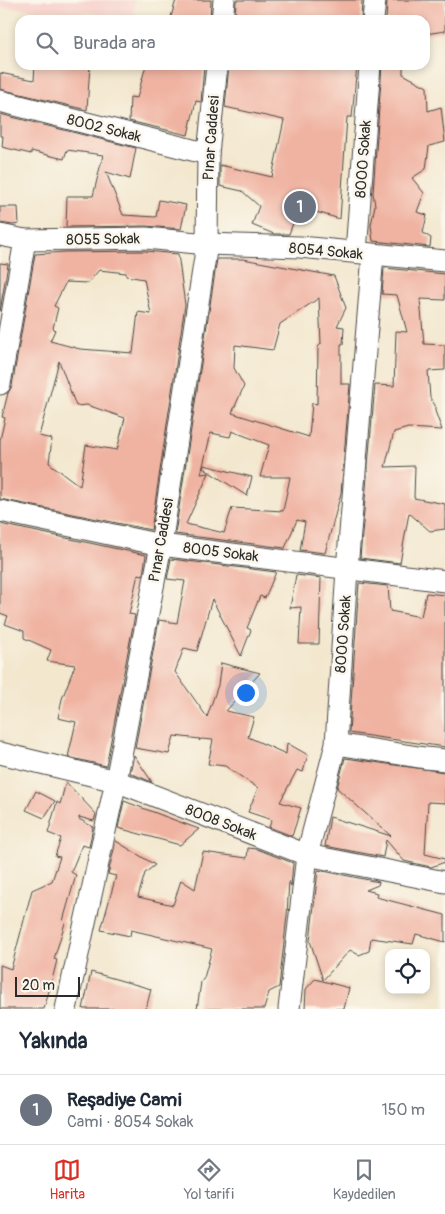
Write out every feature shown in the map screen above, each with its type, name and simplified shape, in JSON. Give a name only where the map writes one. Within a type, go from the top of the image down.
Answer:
[{"type":"street","points":[[222,15],[224,0]]},
{"type":"street","points":[[374,15],[375,0]]},
{"type":"street","name":"Pınar Caddesi","points":[[66,1009],[116,781],[161,545],[207,244],[208,154],[216,70]]},
{"type":"street","name":"8000 Sokak","points":[[289,1009],[306,855],[336,744],[365,254],[370,70]]},
{"type":"street","name":"8002 Sokak","points":[[0,102],[208,154]]},
{"type":"street","name":"8055 Sokak","points":[[0,235],[25,240],[146,238],[207,244]]},
{"type":"street","points":[[0,384],[25,240]]},
{"type":"street","name":"8054 Sokak","points":[[207,244],[300,247],[445,261]]},
{"type":"street","name":"8005 Sokak","points":[[0,510],[161,545],[445,581]]},
{"type":"street","points":[[336,744],[445,760]]},
{"type":"street","name":"8008 Sokak","points":[[0,753],[116,781],[306,855],[445,882]]},
{"type":"shaded area","points":[[0,0],[135,0],[133,15],[0,7]]},
{"type":"building","points":[[176,0],[211,0],[210,15],[172,15]]},
{"type":"building","points":[[236,0],[362,0],[361,15],[235,15]]},
{"type":"building","points":[[387,0],[445,0],[445,31],[430,33],[430,15],[386,15]]},
{"type":"building","points":[[35,70],[90,70],[87,110],[0,89],[0,73],[34,80]]},
{"type":"building","points":[[145,70],[204,70],[201,102],[196,101],[188,135],[129,121],[130,97],[137,98]]},
{"type":"building","points":[[229,70],[357,70],[352,117],[347,117],[340,219],[299,207],[289,234],[274,234],[252,225],[259,206],[242,191],[220,186],[220,165],[272,177],[284,120],[225,107]]},
{"type":"building","points":[[382,70],[403,70],[403,74],[427,87],[428,111],[441,107],[445,142],[429,146],[426,169],[412,178],[424,193],[417,212],[427,215],[423,233],[431,238],[430,247],[373,241],[371,225],[375,205],[373,193]]},
{"type":"building","points":[[0,114],[136,148],[130,179],[106,172],[123,215],[156,217],[159,200],[186,205],[181,229],[146,226],[66,227],[67,196],[93,196],[103,155],[67,150],[64,159],[31,151],[31,154],[2,147],[3,136],[0,136]]},
{"type":"building","points":[[0,207],[18,207],[19,224],[0,223]]},
{"type":"building","points":[[145,251],[178,254],[185,305],[151,530],[0,499],[0,440],[5,418],[2,417],[8,393],[12,386],[35,254]],"holes":[[[99,270],[126,273],[126,276],[144,279],[151,314],[138,312],[133,353],[80,349],[50,341],[55,330],[53,328],[58,308],[54,306],[66,282],[88,283]],[[59,361],[76,406],[87,405],[125,418],[117,450],[86,445],[80,486],[49,463],[52,439],[39,436]]]},
{"type":"building","points":[[217,259],[243,259],[334,276],[346,308],[337,326],[344,327],[343,344],[341,344],[341,384],[350,384],[341,493],[325,553],[300,550],[305,522],[297,520],[285,548],[175,534]],"holes":[[[319,298],[321,344],[318,347],[317,404],[312,403],[309,437],[232,413],[244,386],[234,368],[235,345],[273,350],[280,324]],[[232,431],[269,445],[260,477],[290,477],[283,511],[232,508],[224,533],[186,524],[209,473],[201,474],[211,433],[230,437]]]},
{"type":"building","points":[[0,263],[8,264],[0,311]]},
{"type":"building","points":[[384,268],[445,274],[445,300],[420,299],[424,344],[445,345],[445,370],[428,371],[430,398],[435,405],[435,411],[442,430],[408,428],[394,432],[385,467],[415,466],[414,498],[445,504],[445,529],[430,531],[409,513],[400,563],[360,558],[375,385],[394,386],[396,331],[407,332],[397,295],[382,294]]},
{"type":"building","points":[[204,465],[252,477],[247,496],[203,468]]},
{"type":"building","points":[[0,524],[146,555],[143,575],[138,574],[129,614],[135,615],[106,766],[68,757],[76,722],[58,718],[62,699],[75,665],[47,661],[51,650],[24,638],[24,631],[5,624],[8,616],[0,613]]},
{"type":"building","points":[[171,559],[276,572],[265,598],[260,596],[247,628],[251,630],[241,656],[212,599],[197,651],[184,648],[175,672],[207,717],[218,685],[221,663],[260,673],[226,711],[254,717],[248,737],[286,754],[287,743],[308,755],[303,772],[297,770],[280,802],[301,808],[292,836],[269,827],[272,820],[248,812],[258,788],[225,766],[208,764],[213,740],[201,739],[199,741],[200,739],[174,736],[169,754],[135,748],[159,620],[177,623],[185,581],[167,579]]},
{"type":"building","points":[[296,575],[321,578],[319,644],[299,644],[301,607],[290,608]]},
{"type":"building","points":[[359,583],[388,586],[390,611],[421,617],[426,593],[445,595],[445,747],[349,733]]},
{"type":"building","points":[[134,755],[152,782],[130,773]]},
{"type":"building","points":[[345,758],[445,772],[445,803],[428,802],[425,854],[445,859],[445,862],[431,867],[404,861],[386,840],[383,857],[325,846],[330,817],[391,836],[337,788]]},
{"type":"building","points":[[66,782],[96,814],[94,821],[79,817],[79,819],[93,827],[89,847],[82,845],[71,872],[76,875],[63,921],[65,923],[54,959],[57,960],[44,1009],[0,1009],[0,965],[11,969],[32,890],[52,881],[60,857],[55,856],[61,838],[48,833],[57,802],[60,804]]},
{"type":"building","points":[[36,791],[55,801],[44,818],[26,810]]},
{"type":"building","points":[[124,801],[199,829],[180,845],[118,828]]},
{"type":"building","points":[[116,841],[155,865],[145,873],[138,897],[173,905],[181,880],[195,889],[203,852],[247,858],[248,848],[257,849],[293,863],[291,886],[289,881],[279,987],[269,992],[264,1009],[197,1009],[201,982],[204,978],[212,949],[131,930],[130,936],[101,930],[116,876],[108,874]]},
{"type":"building","points":[[318,870],[379,882],[378,885],[366,890],[377,893],[376,897],[445,915],[445,942],[416,934],[413,944],[371,938],[369,951],[359,955],[350,950],[323,980],[310,941]]},
{"type":"building","points":[[91,972],[151,989],[146,1009],[83,1009]]},
{"type":"building","points":[[315,979],[349,988],[344,1009],[305,1009],[306,989]]},
{"type":"place","name":"Reşadiye Cami","points":[[300,207]]}]
